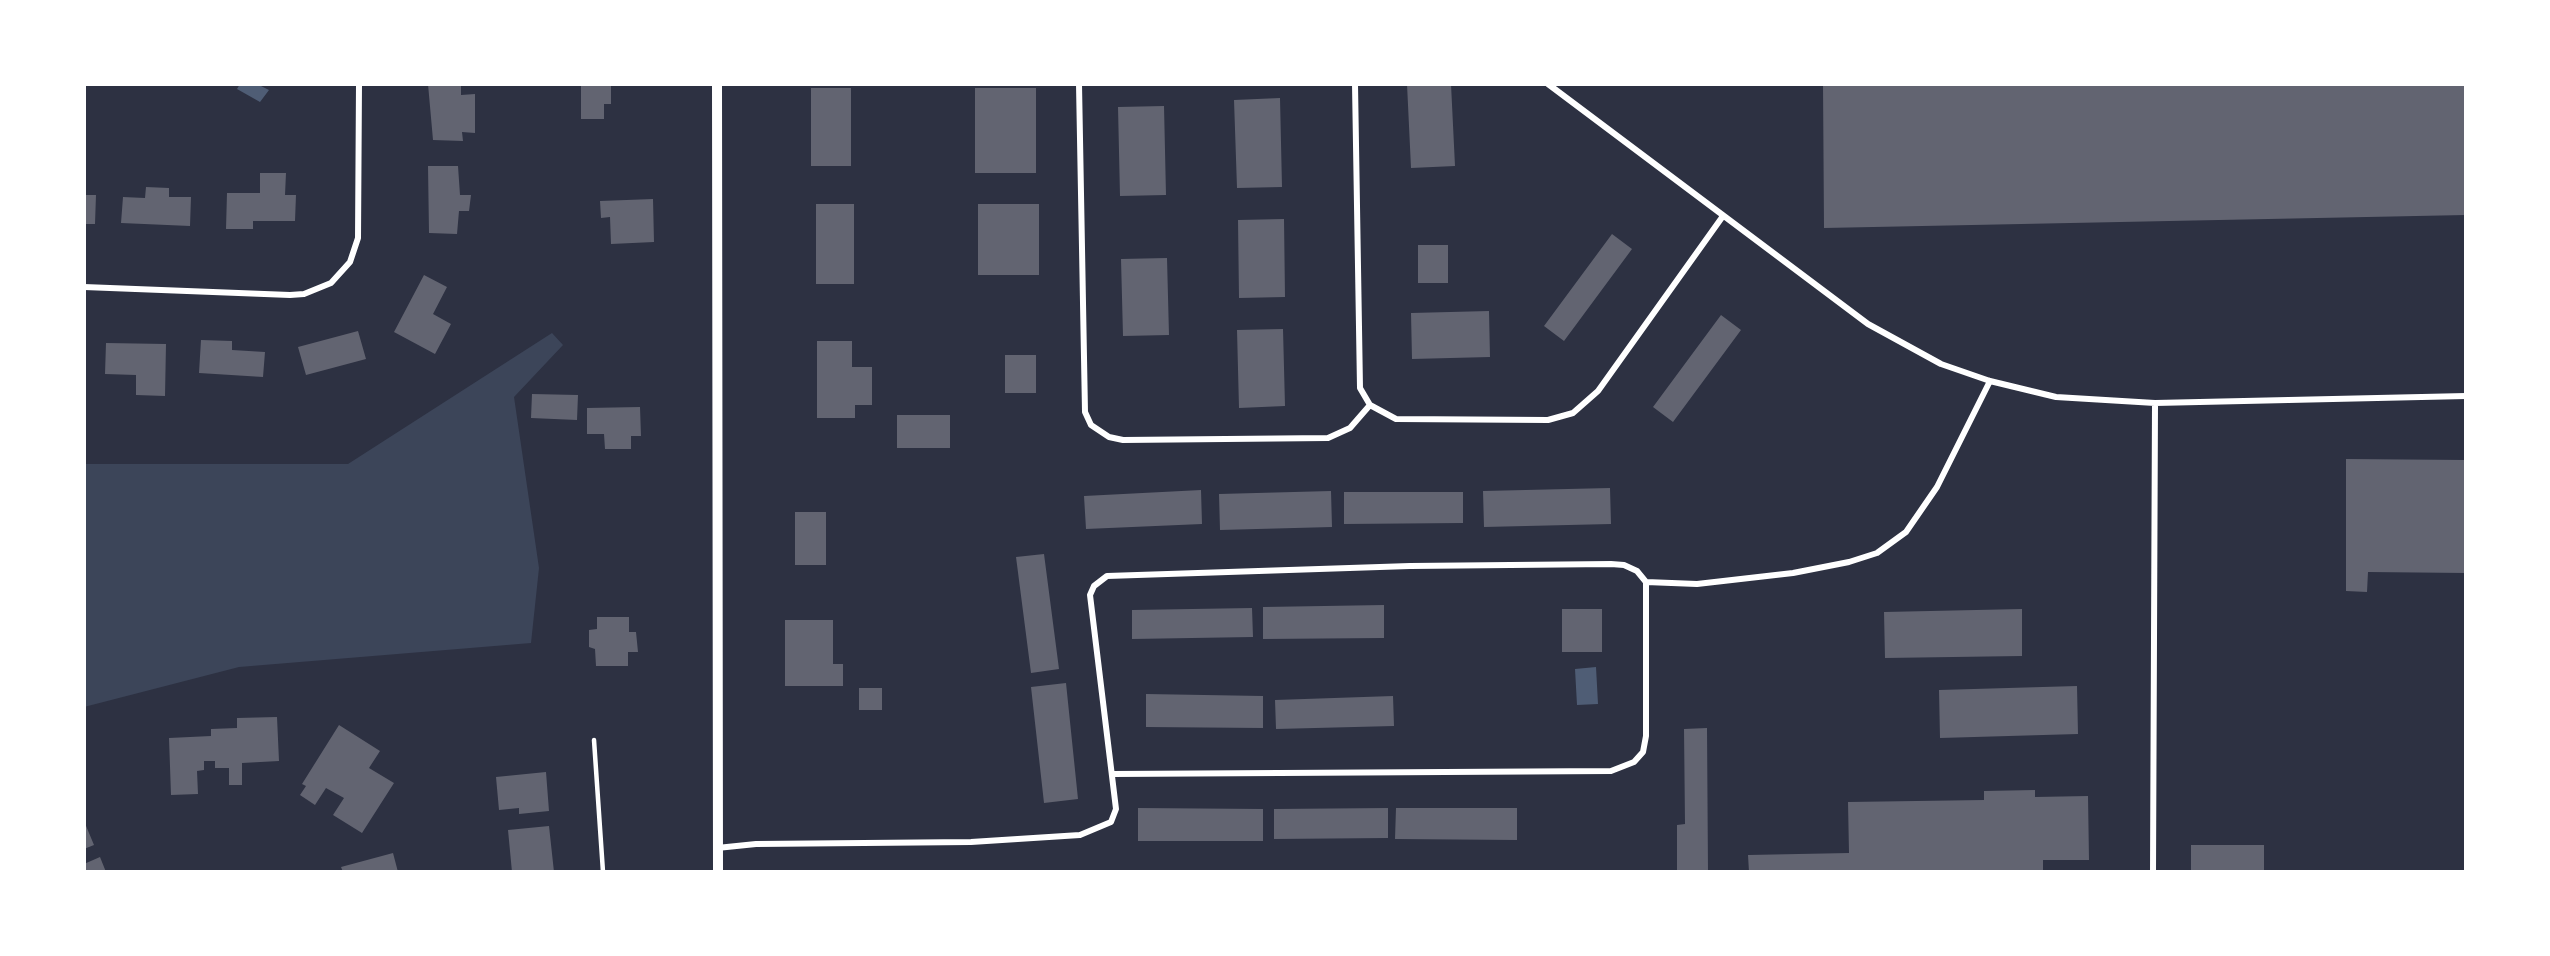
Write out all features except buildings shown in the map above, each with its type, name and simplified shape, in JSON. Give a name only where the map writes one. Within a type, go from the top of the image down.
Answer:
[{"type":"street","points":[[84,287],[290,295],[311,292],[331,283],[350,262],[358,238],[359,84]]},
{"type":"street","points":[[717,84],[718,872]]},
{"type":"street","points":[[1079,84],[1086,411],[1091,425],[1109,437],[1123,440],[1328,438],[1350,428],[1370,405]]},
{"type":"street","points":[[1355,84],[1360,388],[1370,405],[1396,419],[1548,420],[1573,413],[1598,392],[1723,216]]},
{"type":"street","points":[[1548,84],[1868,324],[1941,364],[1990,381],[2056,397],[2155,403],[2466,396]]},
{"type":"street","points":[[1646,582],[1697,584],[1793,573],[1849,562],[1877,553],[1906,532],[1937,487],[1990,381]]},
{"type":"street","points":[[2153,872],[2155,403]]},
{"type":"street","points":[[717,848],[756,844],[971,842],[1080,836],[1112,822],[1116,809],[1113,774],[1090,596],[1094,586],[1107,576],[1410,566],[1611,564],[1624,565],[1637,571],[1646,582],[1646,736],[1643,752],[1634,762],[1611,771],[1113,774]]},
{"type":"lane","points":[[594,740],[603,872]]},
{"type":"shaded area","points":[[240,84],[257,84],[269,90],[260,102],[237,89]]},
{"type":"shaded area","points":[[552,333],[563,345],[514,397],[539,568],[531,643],[239,667],[84,707],[84,464],[348,464]]},
{"type":"shaded area","points":[[1596,667],[1598,704],[1577,705],[1575,669]]}]
